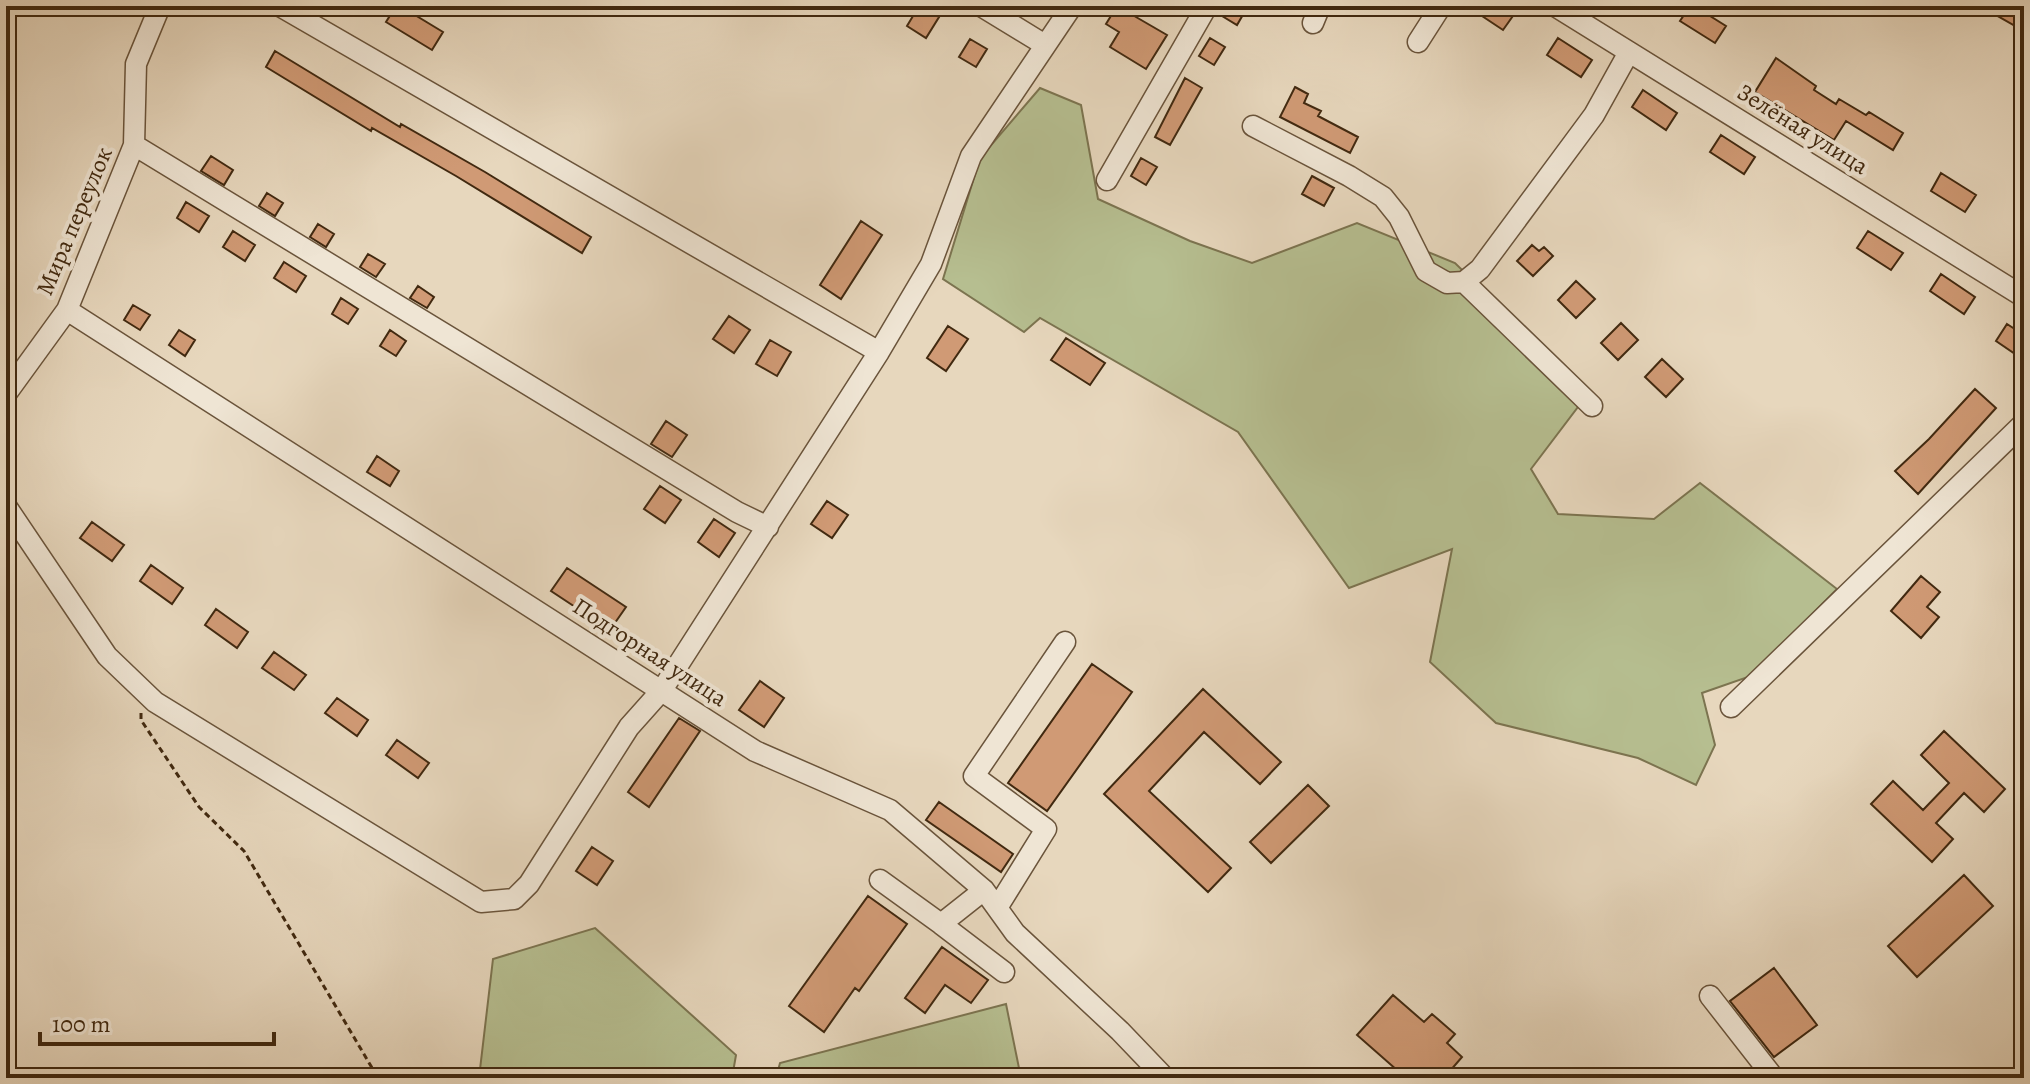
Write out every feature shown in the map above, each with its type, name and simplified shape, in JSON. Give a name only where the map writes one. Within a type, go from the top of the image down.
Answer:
[{"type":"street","name":"Мира переулок","points":[[6,394],[67,310],[134,145],[136,64],[160,6]]},
{"type":"street","points":[[280,6],[879,352]]},
{"type":"street","points":[[981,6],[1045,45]]},
{"type":"street","points":[[6,506],[107,656],[155,702],[481,902],[514,899],[529,884],[629,727],[662,690],[879,352],[931,264],[971,156],[1072,6]]},
{"type":"street","points":[[1107,180],[1207,6]]},
{"type":"street","points":[[1418,42],[1441,6]]},
{"type":"street","name":"Зелёная улица","points":[[1555,6],[2024,297]]},
{"type":"street","points":[[1253,126],[1383,197],[1399,217],[1426,271],[1447,283],[1464,282],[1480,269],[1594,115],[1629,52]]},
{"type":"street","points":[[134,145],[737,512],[768,527]]},
{"type":"street","points":[[1464,282],[1592,406]]},
{"type":"street","name":"Подгорная улица","points":[[67,310],[755,751],[890,810],[984,890],[1015,933],[1120,1031],[1165,1078]]},
{"type":"street","points":[[1731,707],[2024,423]]},
{"type":"street","points":[[997,908],[1046,829],[974,776],[1065,642]]},
{"type":"street","points":[[880,880],[1004,972]]},
{"type":"street","points":[[941,924],[984,890]]},
{"type":"street","points":[[1710,996],[1774,1078]]},
{"type":"path","points":[[139,686],[141,720],[199,807],[244,851],[378,1078]]},
{"type":"green space","points":[[1040,88],[1081,105],[1098,199],[1190,241],[1252,263],[1357,223],[1455,263],[1587,395],[1531,469],[1558,514],[1654,519],[1700,483],[1837,589],[1751,676],[1702,693],[1715,745],[1696,785],[1638,758],[1496,723],[1430,662],[1452,549],[1349,588],[1238,432],[1040,318],[1024,332],[943,279],[980,158]]},
{"type":"green space","points":[[595,928],[736,1055],[732,1078],[479,1078],[493,959]]},
{"type":"green space","points":[[1006,1004],[1021,1078],[776,1078],[780,1063]]},
{"type":"building","points":[[396,6],[443,32],[432,50],[386,22]]},
{"type":"building","points":[[919,6],[939,17],[926,38],[907,26]]},
{"type":"building","points":[[1117,6],[1167,35],[1146,69],[1110,47],[1119,32],[1106,24]]},
{"type":"building","points":[[1228,6],[1248,6],[1237,25],[1222,16]]},
{"type":"building","points":[[1467,6],[1504,6],[1515,13],[1503,30]]},
{"type":"building","points":[[1690,6],[1726,26],[1715,43],[1680,21]]},
{"type":"building","points":[[2001,6],[2024,6],[2024,31],[1996,15]]},
{"type":"building","points":[[1210,38],[1225,47],[1214,65],[1199,56]]},
{"type":"building","points":[[1558,38],[1592,60],[1581,77],[1547,55]]},
{"type":"building","points":[[970,39],[987,49],[976,67],[959,57]]},
{"type":"building","points":[[275,51],[591,237],[582,253],[456,176],[372,128],[371,131],[266,67]]},
{"type":"building","points":[[1776,58],[1836,104],[1839,99],[1866,115],[1869,112],[1903,133],[1893,150],[1846,121],[1834,140],[1755,92]]},
{"type":"building","points":[[1185,78],[1202,88],[1170,145],[1155,137]]},
{"type":"building","points":[[1295,87],[1308,94],[1304,103],[1321,111],[1318,116],[1358,137],[1350,153],[1280,117]]},
{"type":"building","points":[[1643,90],[1677,113],[1666,130],[1632,107]]},
{"type":"building","points":[[1721,135],[1755,157],[1744,174],[1710,152]]},
{"type":"building","points":[[211,156],[233,170],[224,185],[201,171]]},
{"type":"building","points":[[1141,158],[1157,167],[1146,185],[1131,176]]},
{"type":"building","points":[[1941,173],[1976,195],[1965,212],[1931,191]]},
{"type":"building","points":[[1312,176],[1334,188],[1324,206],[1302,194]]},
{"type":"building","points":[[267,193],[283,203],[275,216],[259,206]]},
{"type":"building","points":[[186,202],[209,216],[199,232],[177,218]]},
{"type":"building","points":[[861,221],[882,235],[841,299],[820,285]]},
{"type":"building","points":[[318,224],[334,234],[326,247],[310,237]]},
{"type":"building","points":[[233,231],[255,245],[245,261],[223,247]]},
{"type":"building","points":[[1868,231],[1903,253],[1891,270],[1857,248]]},
{"type":"building","points":[[1532,245],[1539,251],[1544,247],[1553,256],[1533,276],[1517,261]]},
{"type":"building","points":[[368,254],[385,264],[376,277],[360,267]]},
{"type":"building","points":[[284,262],[306,276],[296,292],[274,278]]},
{"type":"building","points":[[1941,274],[1975,297],[1964,314],[1930,291]]},
{"type":"building","points":[[1576,281],[1595,299],[1576,318],[1558,300]]},
{"type":"building","points":[[418,286],[434,297],[427,308],[410,298]]},
{"type":"building","points":[[341,298],[358,309],[348,324],[332,314]]},
{"type":"building","points":[[133,305],[150,315],[140,330],[124,320]]},
{"type":"building","points":[[729,316],[750,330],[734,353],[713,339]]},
{"type":"building","points":[[1621,323],[1638,340],[1618,360],[1601,343]]},
{"type":"building","points":[[2007,324],[2024,335],[2024,360],[1996,341]]},
{"type":"building","points":[[948,326],[968,339],[946,371],[927,358]]},
{"type":"building","points":[[179,330],[195,340],[185,356],[169,345]]},
{"type":"building","points":[[390,330],[406,341],[396,356],[380,346]]},
{"type":"building","points":[[1066,338],[1105,363],[1090,385],[1051,360]]},
{"type":"building","points":[[770,340],[791,352],[777,376],[756,364]]},
{"type":"building","points":[[1662,359],[1683,379],[1666,397],[1645,377]]},
{"type":"building","points":[[1975,389],[1996,408],[1918,494],[1895,471]]},
{"type":"building","points":[[666,421],[687,435],[672,457],[651,444]]},
{"type":"building","points":[[377,456],[399,471],[390,486],[367,472]]},
{"type":"building","points":[[660,486],[681,500],[665,523],[644,509]]},
{"type":"building","points":[[827,501],[848,515],[832,538],[811,524]]},
{"type":"building","points":[[714,519],[735,533],[719,557],[698,542]]},
{"type":"building","points":[[92,522],[124,545],[112,561],[80,538]]},
{"type":"building","points":[[151,565],[183,588],[172,604],[140,581]]},
{"type":"building","points":[[567,568],[626,607],[610,630],[551,591]]},
{"type":"building","points":[[1921,576],[1940,592],[1927,607],[1939,617],[1921,638],[1891,611]]},
{"type":"building","points":[[216,609],[248,632],[237,648],[205,625]]},
{"type":"building","points":[[274,652],[306,675],[294,690],[262,668]]},
{"type":"building","points":[[1092,664],[1132,692],[1047,811],[1008,783]]},
{"type":"building","points":[[760,681],[784,698],[764,727],[739,710]]},
{"type":"building","points":[[1203,689],[1281,762],[1260,784],[1204,732],[1149,791],[1231,868],[1208,892],[1104,794]]},
{"type":"building","points":[[337,698],[368,720],[357,736],[325,713]]},
{"type":"building","points":[[679,718],[700,731],[649,807],[628,792]]},
{"type":"building","points":[[1944,731],[2005,789],[1984,812],[1964,793],[1936,823],[1953,839],[1932,862],[1871,804],[1893,781],[1923,810],[1949,783],[1921,755]]},
{"type":"building","points":[[397,740],[429,763],[418,778],[386,755]]},
{"type":"building","points":[[1308,785],[1329,806],[1271,863],[1250,842]]},
{"type":"building","points":[[939,802],[1013,854],[1001,872],[926,820]]},
{"type":"building","points":[[592,847],[613,861],[597,885],[576,871]]},
{"type":"building","points":[[1964,875],[1993,906],[1917,977],[1888,946]]},
{"type":"building","points":[[868,896],[907,924],[859,991],[855,988],[824,1032],[789,1006]]},
{"type":"building","points":[[942,947],[988,980],[971,1003],[945,985],[925,1013],[905,998]]},
{"type":"building","points":[[1774,968],[1817,1025],[1774,1057],[1730,1001]]},
{"type":"building","points":[[1393,995],[1424,1022],[1432,1014],[1455,1034],[1447,1043],[1462,1057],[1444,1078],[1406,1078],[1357,1035]]}]
